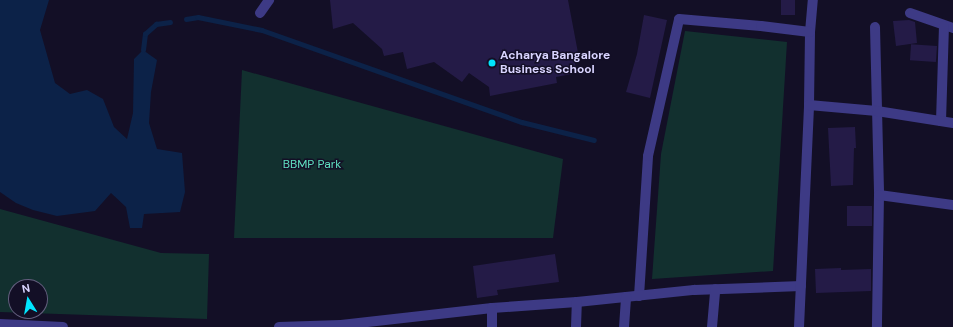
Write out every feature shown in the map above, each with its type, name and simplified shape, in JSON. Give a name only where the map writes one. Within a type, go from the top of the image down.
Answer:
[{"type":"street","points":[[260,13],[268,0]]},
{"type":"street","points":[[799,327],[809,105],[810,32],[813,0]]},
{"type":"street","points":[[910,14],[949,27],[941,121]]},
{"type":"street","points":[[639,296],[648,156],[679,19],[810,32]]},
{"type":"street","points":[[875,27],[879,196],[877,327]]},
{"type":"street","points":[[809,105],[877,111],[953,123]]},
{"type":"street","points":[[879,196],[953,205]]},
{"type":"street","points":[[279,327],[341,326],[492,308],[577,302],[714,289],[801,286]]},
{"type":"street","points":[[712,327],[714,289]]},
{"type":"street","points":[[624,327],[626,297]]},
{"type":"street","points":[[576,327],[577,302]]},
{"type":"street","points":[[492,308],[492,327]]},
{"type":"street","points":[[420,327],[421,316]]},
{"type":"street","points":[[0,324],[63,327]]},
{"type":"green space","points":[[685,31],[787,42],[773,271],[652,279],[661,154]]},
{"type":"green space","name":"BBMP Park","points":[[242,70],[563,159],[553,238],[234,238]]},
{"type":"green space","points":[[0,209],[161,253],[209,254],[207,319],[48,314],[48,279],[8,279],[8,312],[0,312]]},
{"type":"water","points":[[0,0],[49,0],[40,30],[55,83],[70,94],[87,90],[103,99],[114,127],[127,139],[133,113],[134,59],[143,50],[157,60],[151,92],[149,123],[157,149],[182,153],[185,192],[180,212],[144,214],[142,228],[130,228],[126,207],[111,193],[95,211],[57,216],[33,210],[16,203],[0,192]]},
{"type":"building","name":"Acharya Bangalore Business School","points":[[330,0],[568,0],[579,58],[574,59],[577,73],[556,77],[557,83],[490,96],[489,87],[469,73],[462,82],[434,62],[407,69],[403,52],[384,56],[382,49],[353,23],[333,29]]},
{"type":"building","points":[[781,0],[795,0],[795,15],[781,15]]},
{"type":"building","points":[[644,15],[667,20],[650,98],[626,92],[637,54]]},
{"type":"building","points":[[909,20],[915,22],[917,43],[896,46],[893,21]]},
{"type":"building","points":[[911,44],[937,46],[936,62],[910,60]]},
{"type":"building","points":[[855,127],[856,148],[854,148],[853,185],[831,186],[828,128]]},
{"type":"building","points":[[847,206],[872,206],[872,226],[847,226]]},
{"type":"building","points":[[555,254],[559,282],[497,290],[498,295],[477,298],[473,266]]},
{"type":"building","points":[[841,268],[841,270],[871,269],[871,291],[816,293],[815,269]]},
{"type":"waterway","points":[[186,19],[198,17],[262,30],[522,122],[594,140]]},
{"type":"waterway","points":[[143,50],[145,34],[156,24],[170,22]]},
{"type":"place","name":"Acharya Bangalore Business School","points":[[492,63]]}]
